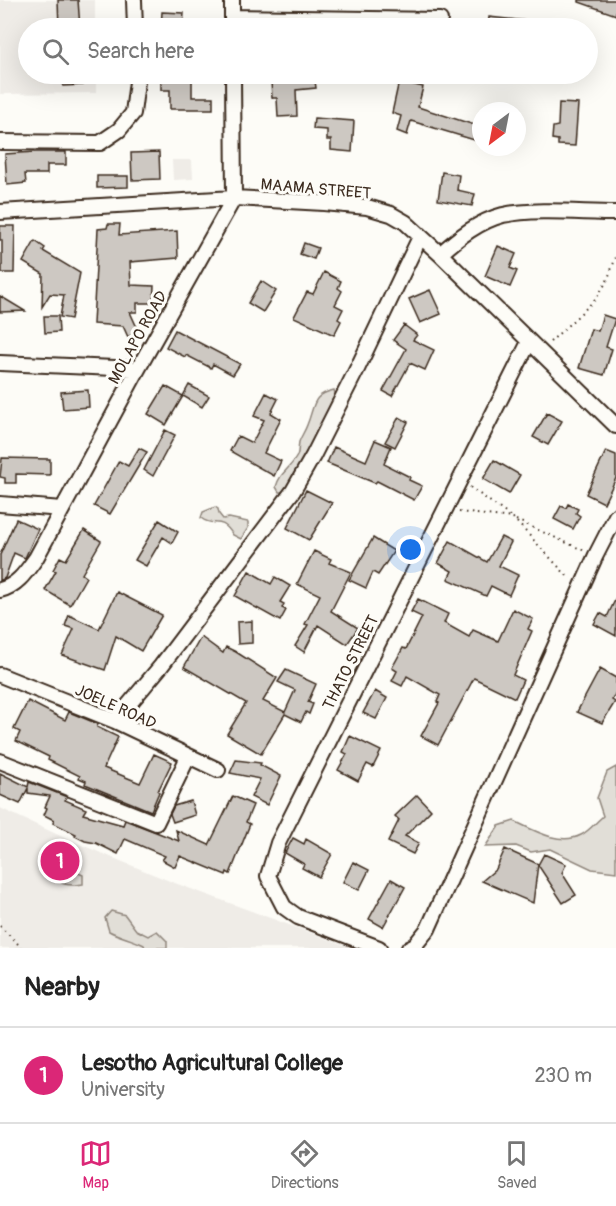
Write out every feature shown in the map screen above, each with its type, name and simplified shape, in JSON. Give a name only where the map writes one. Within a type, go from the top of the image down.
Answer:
[{"type":"street","points":[[134,0],[135,18]]},
{"type":"street","points":[[232,0],[232,18]]},
{"type":"street","points":[[0,142],[100,143],[119,130],[133,112],[137,84]]},
{"type":"street","name":"MOLAPO ROAD","points":[[0,590],[10,588],[22,577],[36,558],[234,198],[233,84]]},
{"type":"street","name":"MAAMA STREET","points":[[0,212],[234,198],[324,202],[367,207],[391,214],[405,222],[440,254],[616,426]]},
{"type":"street","points":[[440,254],[457,238],[477,226],[502,216],[529,213],[616,213]]},
{"type":"street","points":[[115,721],[161,666],[292,490],[313,456],[420,237]]},
{"type":"street","name":"THATO STREET","points":[[379,948],[298,917],[284,907],[268,876],[278,843],[529,342]]},
{"type":"street","points":[[0,363],[138,369]]},
{"type":"street","points":[[0,504],[62,509]]},
{"type":"street","points":[[409,948],[415,945],[428,928],[580,590],[616,516]]},
{"type":"street","name":"JOELE ROAD","points":[[0,675],[115,721],[218,770]]},
{"type":"street","points":[[0,761],[156,823],[188,757]]},
{"type":"path","points":[[540,353],[555,335],[596,299],[607,281],[616,257]]},
{"type":"path","points":[[461,478],[513,519],[580,590]]},
{"type":"path","points":[[444,512],[513,519],[596,555]]},
{"type":"path","points":[[0,926],[22,948]]},
{"type":"shaded area","points":[[0,0],[95,0],[95,18],[18,18],[18,84],[96,84],[96,93],[0,94]]},
{"type":"shaded area","points":[[172,160],[192,160],[193,179],[173,180]]},
{"type":"shaded area","points":[[334,390],[336,397],[332,400],[326,421],[285,492],[279,492],[276,487],[278,482],[297,456],[299,442],[317,398]]},
{"type":"shaded area","points":[[215,507],[223,519],[248,522],[248,528],[241,539],[233,535],[221,523],[201,518],[203,512]]},
{"type":"shaded area","points":[[616,767],[616,872],[592,869],[550,849],[531,852],[516,846],[485,847],[499,826],[514,821],[556,838],[573,838],[584,833],[603,816],[597,798],[607,772]]},
{"type":"shaded area","points":[[0,808],[67,839],[172,882],[352,948],[0,948]]},
{"type":"shaded area","points":[[55,850],[65,856],[67,868],[83,875],[83,884],[68,885],[56,878],[45,861]]},
{"type":"shaded area","points":[[111,911],[125,915],[136,930],[148,936],[157,931],[167,941],[167,948],[145,948],[144,945],[109,931],[105,918]]},
{"type":"building","points":[[58,0],[78,0],[79,18],[59,18]]},
{"type":"building","points":[[579,0],[616,0],[616,15],[579,2]]},
{"type":"building","points":[[162,12],[184,13],[184,18],[162,18]]},
{"type":"building","points":[[63,84],[83,85],[63,86]]},
{"type":"building","points":[[161,84],[192,84],[192,97],[213,97],[213,109],[170,109],[170,90],[161,90]]},
{"type":"building","points":[[271,84],[315,84],[316,88],[296,90],[297,116],[278,117],[277,98],[272,98]]},
{"type":"building","points":[[398,84],[423,87],[418,107],[472,124],[472,139],[411,121],[407,135],[397,131],[401,116],[392,113]]},
{"type":"building","points":[[559,103],[578,104],[575,146],[558,145],[558,140],[552,139],[553,127],[558,126]]},
{"type":"building","points":[[314,118],[354,121],[352,152],[331,150],[331,140],[327,140],[327,130],[313,129]]},
{"type":"building","points":[[66,152],[66,165],[47,165],[47,174],[25,174],[26,183],[7,185],[5,154]]},
{"type":"building","points":[[159,152],[160,179],[132,180],[131,153]]},
{"type":"building","points":[[442,172],[459,175],[457,190],[475,194],[472,206],[438,200]]},
{"type":"building","points":[[97,176],[128,176],[128,187],[97,188]]},
{"type":"building","points":[[108,224],[120,224],[119,235],[177,231],[178,258],[130,262],[131,285],[154,286],[153,303],[137,303],[137,312],[130,312],[139,332],[128,337],[123,326],[93,324],[98,229],[107,228]]},
{"type":"building","points":[[0,226],[15,226],[14,273],[2,273]]},
{"type":"building","points":[[35,241],[45,248],[43,251],[80,273],[71,319],[60,317],[64,295],[50,294],[42,307],[43,274],[23,262]]},
{"type":"building","points":[[304,243],[318,248],[314,259],[300,254]]},
{"type":"building","points":[[498,246],[516,254],[510,268],[517,271],[510,287],[485,276]]},
{"type":"building","points":[[324,272],[341,281],[338,288],[342,291],[335,305],[343,309],[338,319],[341,321],[334,335],[294,317],[307,292],[313,294]]},
{"type":"building","points":[[261,281],[276,291],[263,312],[248,303]]},
{"type":"building","points":[[430,290],[441,314],[420,323],[409,299]]},
{"type":"building","points":[[0,296],[25,311],[0,312]]},
{"type":"building","points":[[603,315],[615,319],[606,347],[612,349],[604,375],[579,368],[591,329],[598,331]]},
{"type":"building","points":[[44,316],[58,316],[59,332],[45,333]]},
{"type":"building","points":[[404,325],[417,335],[413,340],[434,350],[425,370],[410,363],[392,396],[383,391],[406,349],[393,340]]},
{"type":"building","points":[[175,330],[240,364],[233,375],[213,364],[211,368],[166,347]]},
{"type":"building","points":[[189,385],[209,396],[202,407],[183,396]]},
{"type":"building","points":[[165,386],[183,396],[166,425],[148,414]]},
{"type":"building","points":[[88,390],[89,407],[63,409],[61,392]]},
{"type":"building","points":[[266,393],[278,399],[271,413],[281,419],[264,453],[281,461],[274,476],[230,451],[238,436],[252,443],[264,420],[254,416]]},
{"type":"building","points":[[547,413],[562,421],[548,445],[533,437]]},
{"type":"building","points":[[399,417],[408,422],[395,447],[385,442]]},
{"type":"building","points":[[165,430],[175,435],[153,476],[144,470]]},
{"type":"building","points":[[375,440],[391,447],[384,464],[422,486],[414,500],[377,481],[375,483],[327,463],[334,447],[366,461]]},
{"type":"building","points":[[139,448],[147,452],[110,514],[94,506],[119,461],[128,466]]},
{"type":"building","points":[[606,451],[616,455],[616,478],[604,503],[586,494]]},
{"type":"building","points":[[2,458],[50,459],[50,475],[16,474],[16,483],[5,483],[5,478],[0,477]]},
{"type":"building","points":[[494,460],[520,475],[509,494],[483,479]]},
{"type":"building","points":[[306,490],[332,503],[309,540],[287,528]]},
{"type":"building","points":[[568,504],[578,509],[576,513],[580,516],[573,529],[554,519],[561,506],[566,508]]},
{"type":"building","points":[[16,519],[38,529],[25,558],[14,553],[5,578],[0,581],[0,555]]},
{"type":"building","points":[[159,520],[178,532],[172,543],[163,537],[146,566],[135,560]]},
{"type":"building","points":[[84,530],[101,541],[82,574],[86,577],[70,605],[45,590],[56,571],[53,570],[60,557],[66,560]]},
{"type":"building","points":[[501,537],[511,542],[499,566],[518,575],[509,595],[491,586],[486,596],[448,579],[452,571],[438,563],[450,541],[487,562]]},
{"type":"building","points":[[373,538],[394,551],[378,575],[373,572],[366,588],[349,580]]},
{"type":"building","points":[[314,551],[331,559],[329,563],[351,572],[331,611],[358,628],[347,644],[318,625],[304,652],[295,646],[308,625],[305,624],[320,595],[297,584]]},
{"type":"building","points":[[249,571],[271,584],[275,577],[290,586],[280,602],[284,604],[282,608],[286,610],[280,621],[235,596]]},
{"type":"building","points":[[117,592],[162,615],[141,651],[116,636],[105,670],[62,655],[74,629],[65,626],[69,615],[99,629]]},
{"type":"building","points":[[616,598],[616,636],[594,624],[600,613],[607,617]]},
{"type":"building","points":[[418,599],[448,614],[444,623],[469,637],[473,630],[498,641],[513,609],[533,619],[528,629],[532,631],[513,675],[523,680],[515,698],[474,678],[438,745],[421,736],[439,703],[437,702],[440,695],[407,676],[402,686],[392,681],[397,671],[392,668],[403,648],[406,649],[422,617],[411,612]]},
{"type":"building","points":[[252,621],[252,643],[238,644],[237,622]]},
{"type":"building","points":[[201,637],[223,653],[226,647],[277,678],[263,701],[285,712],[295,690],[278,682],[286,670],[316,684],[308,702],[313,704],[309,714],[306,712],[301,722],[285,714],[261,754],[227,734],[246,703],[184,667]]},
{"type":"building","points":[[600,669],[616,678],[616,692],[612,700],[615,702],[602,723],[577,712]]},
{"type":"building","points":[[375,691],[387,698],[376,719],[363,713]]},
{"type":"building","points":[[28,701],[65,720],[69,712],[98,724],[97,727],[118,737],[104,768],[140,783],[154,754],[172,762],[151,811],[85,784],[86,781],[79,778],[80,776],[16,741],[20,732],[14,729]]},
{"type":"building","points":[[350,736],[381,751],[373,767],[367,764],[358,781],[338,770],[347,754],[343,752]]},
{"type":"building","points":[[236,760],[261,763],[260,765],[281,776],[267,805],[251,797],[260,779],[230,773]]},
{"type":"building","points":[[0,773],[28,787],[29,782],[67,797],[65,800],[86,809],[83,814],[123,825],[125,820],[179,841],[176,830],[209,845],[233,796],[253,805],[246,822],[250,824],[230,874],[227,872],[226,875],[180,856],[175,867],[162,860],[165,856],[125,839],[118,854],[75,836],[76,834],[53,823],[54,820],[44,815],[50,796],[28,793],[28,788],[20,804],[0,795]]},
{"type":"building","points":[[417,795],[431,810],[405,836],[419,843],[413,854],[388,842],[399,820],[395,816]]},
{"type":"building","points":[[191,801],[195,815],[173,822],[170,814],[174,806]]},
{"type":"building","points":[[293,838],[304,844],[306,839],[332,854],[319,877],[302,868],[304,864],[285,853]]},
{"type":"building","points":[[505,849],[538,864],[533,903],[482,881],[496,869]]},
{"type":"building","points":[[544,854],[566,864],[562,873],[576,895],[563,903],[538,865]]},
{"type":"building","points":[[353,862],[369,870],[359,890],[343,882]]},
{"type":"building","points":[[391,879],[405,887],[383,927],[369,919]]},
{"type":"place","name":"Lesotho Agricultural College","points":[[60,861]]}]
